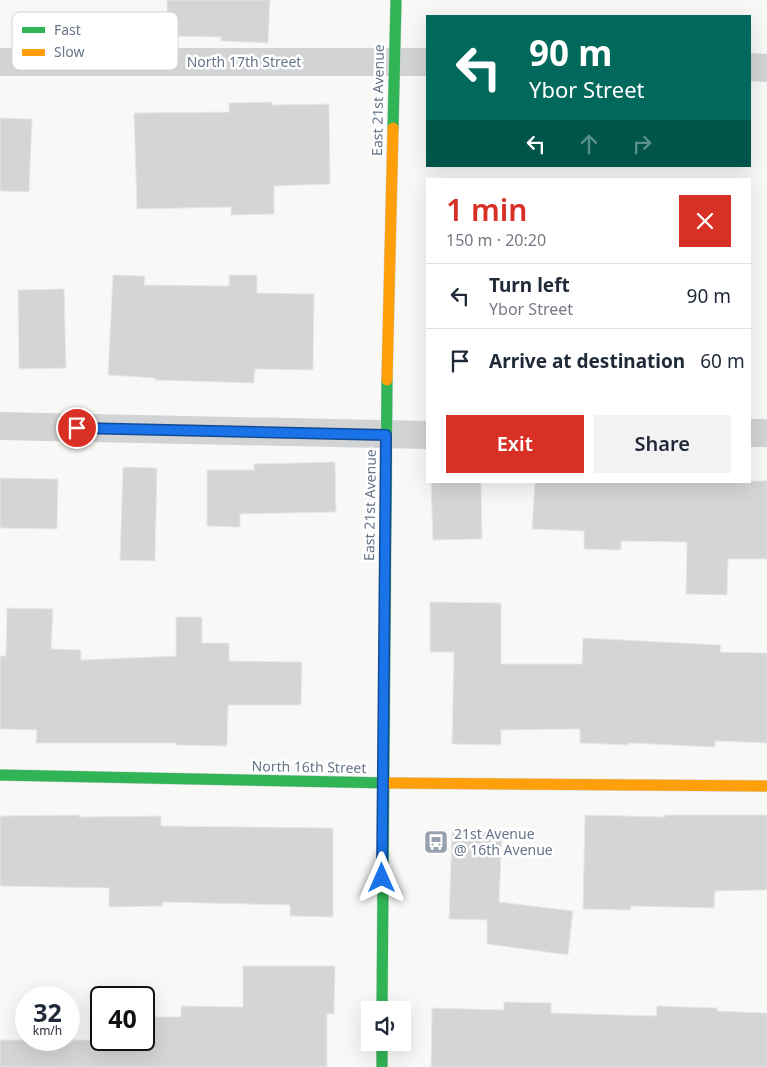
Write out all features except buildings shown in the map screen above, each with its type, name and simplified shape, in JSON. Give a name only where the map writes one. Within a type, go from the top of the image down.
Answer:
[{"type":"street","name":"East 21st Avenue","points":[[382,1001],[382,784],[386,435],[396,0]]},
{"type":"street","name":"North 17th Street","points":[[178,62],[426,62]]},
{"type":"street","points":[[751,67],[767,68]]},
{"type":"street","points":[[0,426],[426,435]]},
{"type":"street","points":[[751,433],[767,433]]},
{"type":"street","name":"North 16th Street","points":[[0,775],[382,784],[767,786]]},
{"type":"street","points":[[382,1051],[382,1067]]},
{"type":"traffic: fast","points":[[393,128],[396,0]]},
{"type":"traffic: fast","points":[[382,1001],[387,380]]},
{"type":"traffic: fast","points":[[0,775],[389,783]]},
{"type":"traffic: fast","points":[[382,1051],[382,1067]]},
{"type":"traffic: slow","points":[[387,380],[393,128]]},
{"type":"traffic: slow","points":[[389,783],[767,786]]},
{"type":"place","name":"21st Avenue @ 16th Avenue","points":[[436,842]]},
{"type":"route","points":[[77,428],[386,435],[382,878]]}]
